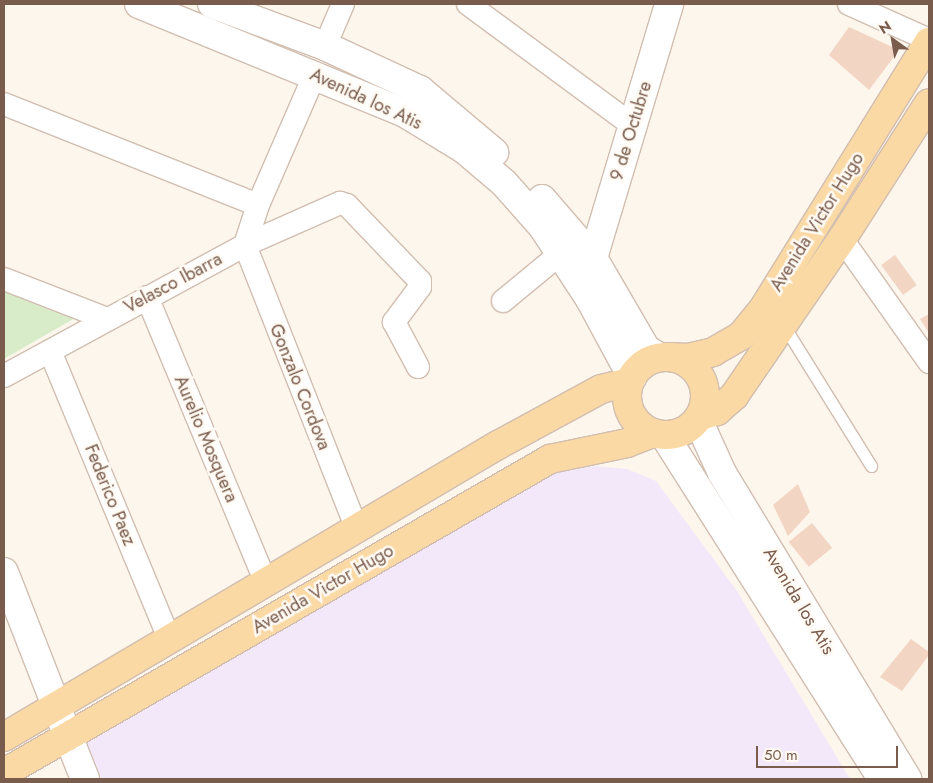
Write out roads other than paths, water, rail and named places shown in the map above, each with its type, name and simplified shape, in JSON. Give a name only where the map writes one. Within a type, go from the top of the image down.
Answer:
[{"type":"main road","name":"Avenida los Atis","points":[[139,4],[315,74],[405,113],[464,149],[504,183],[561,253],[631,379],[627,394],[631,412],[642,427],[658,434],[882,779]]},
{"type":"main road","name":"9 de Octubre","points":[[593,258],[669,4]]},
{"type":"main road","name":"Avenida los Atis","points":[[219,5],[325,46],[420,90],[536,191],[593,258],[646,349],[689,364],[702,378],[705,404],[699,418],[722,473],[907,779]]},
{"type":"main road","name":"Avenida Victor Hugo","points":[[665,357],[688,358],[712,352],[741,336],[765,306],[929,41]]},
{"type":"main road","name":"Avenida Victor Hugo","points":[[699,418],[717,411],[734,396],[784,326],[842,239],[929,103]]},
{"type":"main road","points":[[631,379],[644,364],[665,357]]},
{"type":"main road","name":"Avenida Victor Hugo","points":[[4,737],[265,581],[601,389],[631,379]]},
{"type":"main road","points":[[658,434],[676,434],[699,418]]},
{"type":"main road","name":"Avenida Victor Hugo","points":[[4,773],[550,459],[627,444],[658,434]]},
{"type":"main road","points":[[4,572],[11,611],[56,706],[85,779]]},
{"type":"street","points":[[325,46],[343,4]]},
{"type":"street","points":[[468,4],[632,125]]},
{"type":"street","points":[[849,4],[929,41]]},
{"type":"street","points":[[245,245],[258,205],[315,74]]},
{"type":"street","points":[[4,104],[258,205]]},
{"type":"street","name":"Velasco Ibarra","points":[[4,376],[245,245],[333,204],[347,205],[420,281],[420,287],[394,322],[418,367]]},
{"type":"street","points":[[842,239],[929,362]]},
{"type":"street","name":"Gonzalo Cordova","points":[[245,245],[357,529]]},
{"type":"street","points":[[503,301],[561,253]]},
{"type":"street","points":[[4,278],[107,319]]},
{"type":"street","name":"Aurelio Mosquera","points":[[147,297],[265,581]]},
{"type":"street","name":"Federico Paez","points":[[50,351],[169,639]]},
{"type":"lane","points":[[784,326],[870,466]]}]
